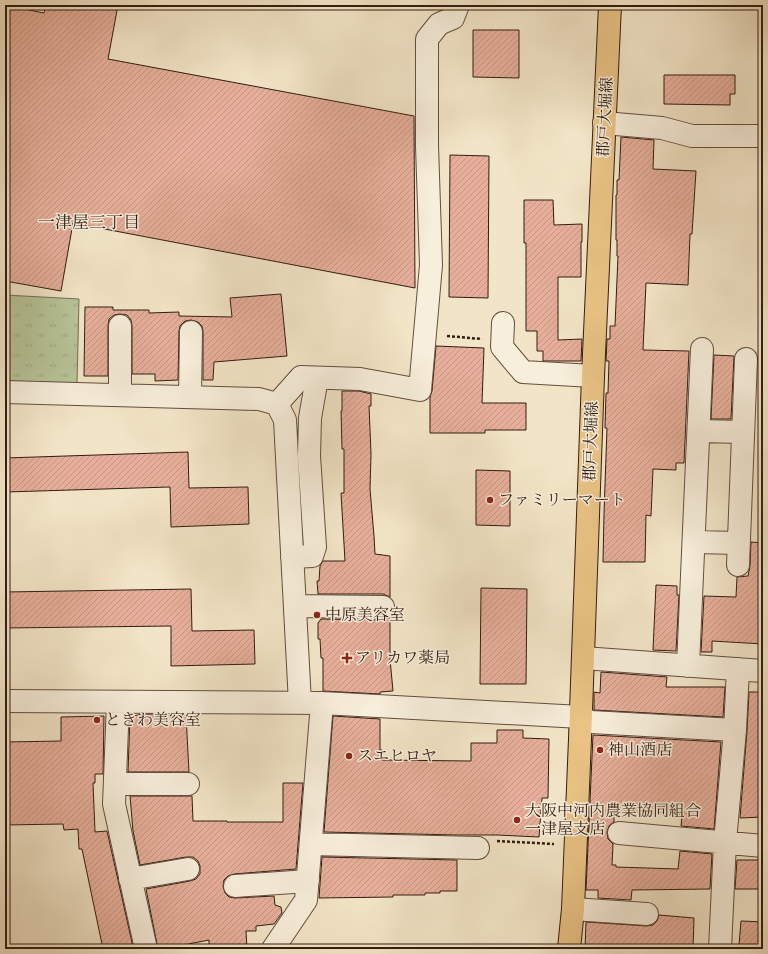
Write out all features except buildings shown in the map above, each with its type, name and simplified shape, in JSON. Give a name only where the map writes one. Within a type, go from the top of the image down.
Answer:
[{"type":"main road","name":"郡戸大堀線","points":[[570,949],[573,909],[593,376],[610,5]]},
{"type":"street","points":[[300,703],[292,557],[281,412],[301,377],[360,379],[420,390],[431,265],[427,146],[427,39],[439,24],[453,18],[458,5]]},
{"type":"street","points":[[604,123],[662,128],[692,136],[763,136]]},
{"type":"street","points":[[120,326],[120,395]]},
{"type":"street","points":[[502,331],[502,347],[523,372],[593,376]]},
{"type":"street","points":[[190,397],[191,332]]},
{"type":"street","points":[[688,666],[702,349]]},
{"type":"street","points":[[738,564],[743,432],[751,366]]},
{"type":"street","points":[[292,557],[312,556],[315,547],[309,456],[310,418],[317,378]]},
{"type":"street","points":[[5,392],[259,399],[281,412],[310,418]]},
{"type":"street","points":[[699,431],[743,432]]},
{"type":"street","points":[[694,542],[739,543]]},
{"type":"street","points":[[295,606],[383,608]]},
{"type":"street","points":[[583,658],[763,671]]},
{"type":"street","points":[[720,949],[725,842],[735,730],[738,669]]},
{"type":"street","points":[[5,701],[322,703],[581,716],[591,722],[735,730]]},
{"type":"street","points":[[118,702],[114,804],[146,949]]},
{"type":"street","points":[[273,949],[306,900],[322,703]]},
{"type":"street","points":[[115,784],[188,784]]},
{"type":"street","points":[[620,833],[763,846]]},
{"type":"street","points":[[311,844],[478,848]]},
{"type":"street","points":[[130,879],[188,869]]},
{"type":"street","points":[[235,886],[308,882]]},
{"type":"street","points":[[573,909],[647,914]]},
{"type":"path","points":[[425,335],[502,331]]},
{"type":"path","points":[[478,848],[496,841],[556,844]]},
{"type":"green space","points":[[5,295],[79,299],[77,384],[5,382]]},
{"type":"place","name":"ファミリーマート","points":[[490,500]]},
{"type":"place","name":"中原美容室","points":[[317,615]]},
{"type":"place","name":"アリカワ薬局","points":[[347,658]]},
{"type":"place","name":"ときわ美容室","points":[[97,720]]},
{"type":"place","name":"神山酒店","points":[[600,750]]},
{"type":"place","name":"スエヒロヤ","points":[[349,756]]},
{"type":"place","name":"大阪中河内農業協同組合 一津屋支店","points":[[517,820]]},
{"type":"district","name":"一津屋三丁目","points":[[89,222]]}]
